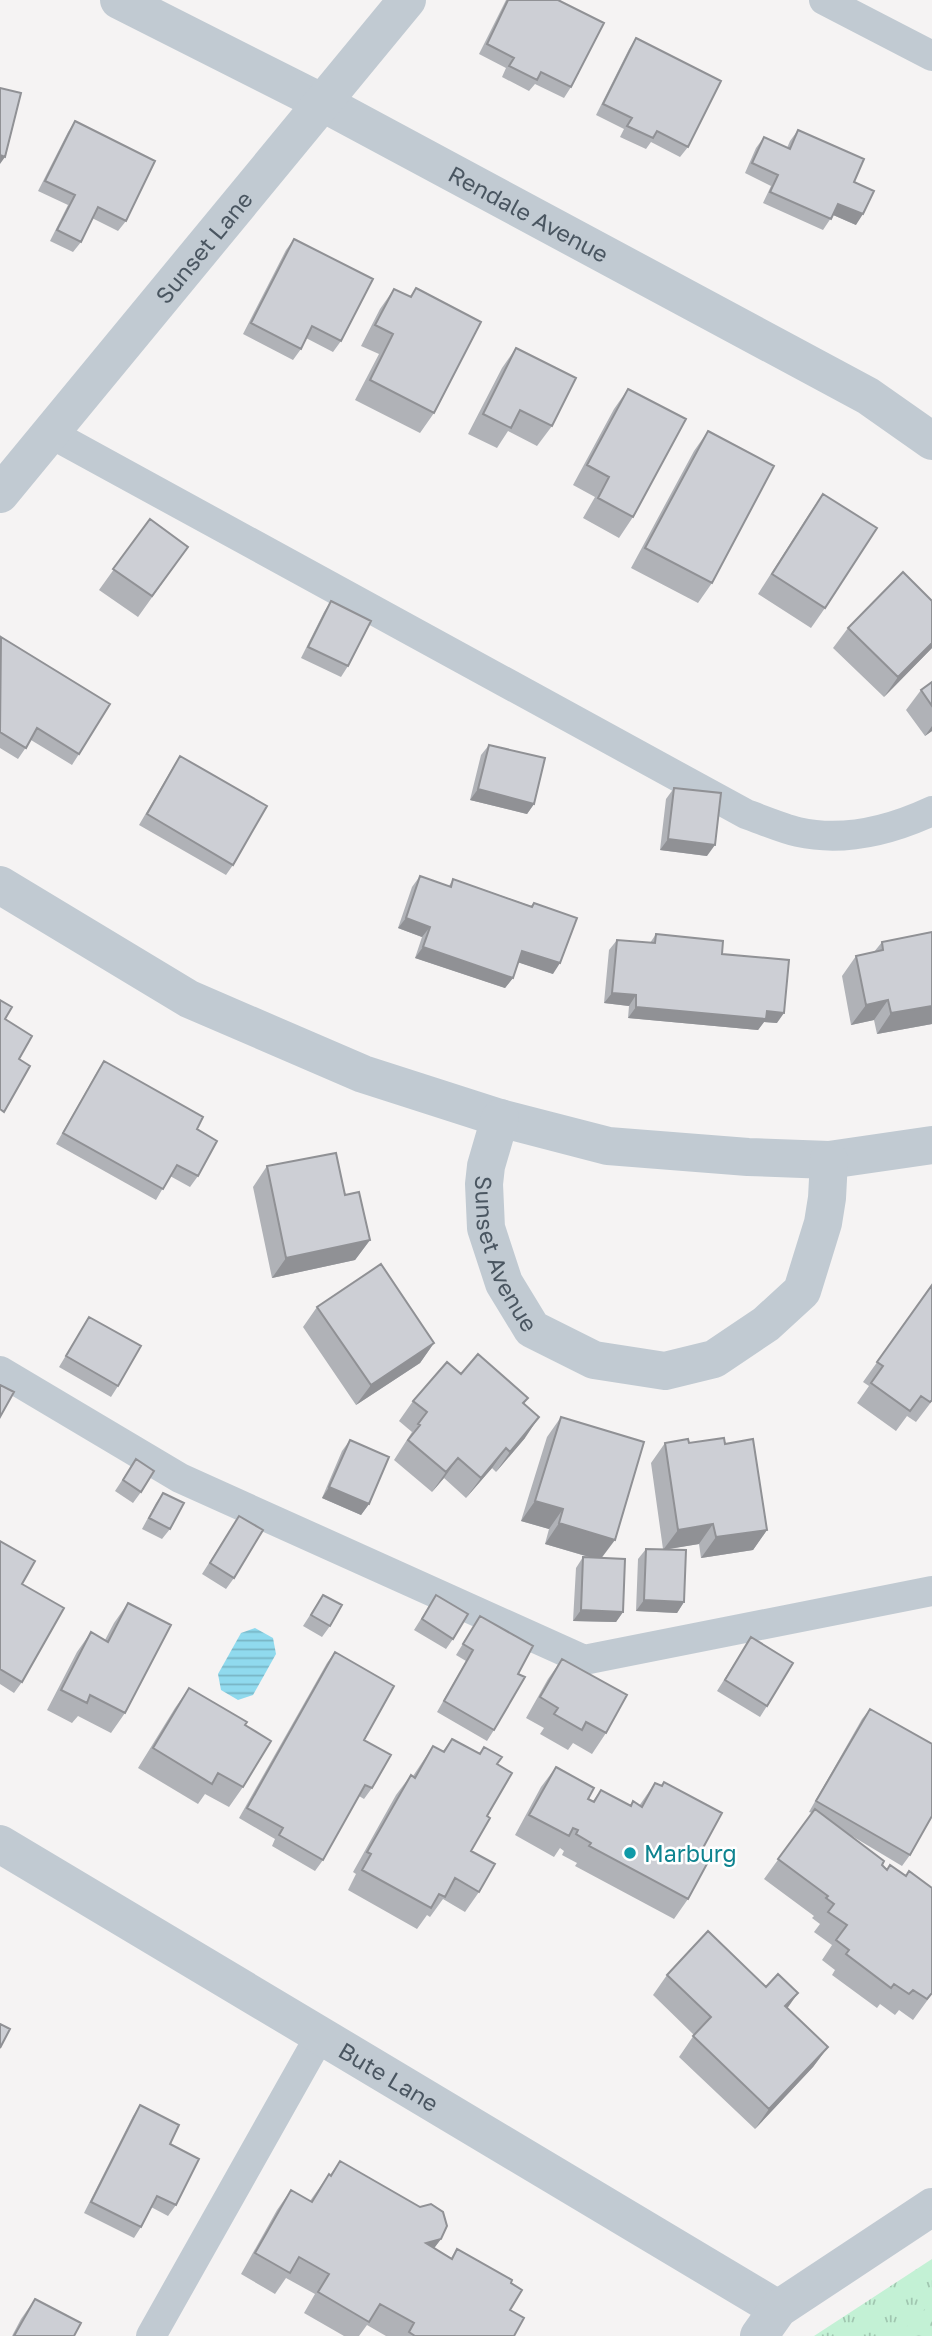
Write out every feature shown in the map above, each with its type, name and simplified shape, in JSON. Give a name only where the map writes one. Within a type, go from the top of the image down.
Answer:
[{"type":"street","name":"Rendale Avenue","points":[[119,0],[323,103],[868,396],[932,441]]},
{"type":"street","name":"Sunset Lane","points":[[0,494],[407,0]]},
{"type":"street","points":[[0,885],[189,999],[363,1074],[500,1118],[608,1146],[829,1160],[932,1145]]},
{"type":"street","name":"Sunset Avenue","points":[[500,1118],[485,1175],[486,1228],[504,1283],[532,1329],[594,1360],[666,1371],[714,1359],[766,1324],[802,1291],[822,1223],[827,1198],[829,1160]]},
{"type":"street","name":"Bute Lane","points":[[0,1844],[320,2036],[769,2323]]},
{"type":"street","points":[[769,2323],[932,2207]]},
{"type":"lane","points":[[824,0],[932,56]]},
{"type":"lane","points":[[50,433],[746,814],[799,832],[851,836],[917,818],[932,811]]},
{"type":"lane","points":[[0,1371],[180,1478],[584,1660],[932,1591]]},
{"type":"lane","points":[[151,2336],[320,2036]]},
{"type":"green space","points":[[932,2259],[932,2336],[814,2336]]},
{"type":"green space","points":[[932,2302],[932,2336],[897,2336]]},
{"type":"water","points":[[255,1628],[273,1638],[276,1654],[253,1695],[238,1700],[221,1690],[218,1674],[241,1633]]},
{"type":"building","points":[[508,0],[558,0],[604,23],[571,87],[541,72],[537,80],[509,66],[514,58],[487,44]]},
{"type":"building","points":[[636,38],[721,81],[688,147],[657,131],[653,138],[627,126],[632,118],[603,104]]},
{"type":"building","points":[[0,88],[21,93],[5,157],[0,155]]},
{"type":"building","points":[[75,121],[155,161],[126,221],[98,207],[81,242],[57,230],[75,195],[45,181]]},
{"type":"building","points":[[798,130],[864,159],[854,182],[874,191],[863,214],[838,204],[831,219],[770,192],[778,175],[752,163],[764,137],[790,149]]},
{"type":"building","points":[[294,239],[373,279],[341,341],[312,326],[301,349],[251,323]]},
{"type":"building","points":[[416,288],[481,322],[434,413],[370,380],[393,334],[375,325],[394,289],[411,297]]},
{"type":"building","points":[[516,348],[576,378],[552,426],[520,410],[511,428],[483,414]]},
{"type":"building","points":[[628,389],[686,419],[633,517],[598,498],[609,477],[587,465]]},
{"type":"building","points":[[708,431],[774,466],[712,583],[645,548]]},
{"type":"building","points":[[823,494],[877,528],[825,608],[772,574]]},
{"type":"building","points":[[150,519],[188,547],[152,596],[113,569]]},
{"type":"building","points":[[903,572],[932,601],[932,643],[898,677],[848,628]]},
{"type":"building","points":[[331,601],[371,621],[348,666],[308,647]]},
{"type":"building","points":[[1,637],[110,704],[79,754],[37,728],[26,748],[0,732]]},
{"type":"building","points":[[932,682],[932,706],[921,690]]},
{"type":"building","points":[[489,745],[545,758],[534,804],[478,789]]},
{"type":"building","points":[[180,756],[267,806],[233,865],[147,814]]},
{"type":"building","points":[[674,788],[721,793],[715,845],[668,839]]},
{"type":"building","points":[[420,876],[451,887],[453,879],[532,907],[534,903],[577,918],[560,963],[522,951],[513,978],[423,947],[430,927],[406,918]]},
{"type":"building","points":[[932,932],[932,1006],[891,1013],[888,1000],[866,1005],[856,956],[883,950],[882,942]]},
{"type":"building","points":[[656,934],[723,941],[722,954],[789,960],[784,1013],[767,1011],[766,1019],[636,1007],[636,995],[612,993],[617,940],[655,943]]},
{"type":"building","points":[[0,1000],[12,1007],[5,1019],[32,1036],[19,1059],[30,1066],[4,1112],[0,1109]]},
{"type":"building","points":[[104,1061],[203,1117],[197,1129],[217,1141],[198,1176],[177,1165],[163,1189],[63,1133]]},
{"type":"building","points":[[336,1153],[345,1195],[359,1192],[370,1240],[286,1258],[267,1166]]},
{"type":"building","points":[[381,1264],[434,1343],[371,1385],[317,1307]]},
{"type":"building","points":[[932,1285],[932,1400],[930,1402],[921,1396],[910,1411],[871,1383],[883,1366],[877,1362]]},
{"type":"building","points":[[89,1317],[141,1346],[118,1386],[66,1356]]},
{"type":"building","points":[[478,1354],[528,1398],[523,1403],[539,1417],[510,1452],[506,1448],[481,1478],[458,1458],[446,1472],[408,1440],[427,1412],[413,1401],[447,1362],[461,1374]]},
{"type":"building","points":[[0,1385],[14,1392],[0,1417]]},
{"type":"building","points":[[561,1417],[644,1442],[615,1540],[559,1523],[563,1509],[535,1501]]},
{"type":"building","points":[[724,1438],[725,1444],[753,1439],[767,1530],[716,1537],[713,1524],[678,1530],[665,1443]]},
{"type":"building","points":[[350,1440],[389,1457],[369,1504],[329,1487]]},
{"type":"building","points":[[136,1459],[154,1471],[141,1492],[123,1480]]},
{"type":"building","points":[[163,1493],[184,1503],[170,1529],[149,1518]]},
{"type":"building","points":[[239,1516],[263,1530],[234,1578],[210,1563]]},
{"type":"building","points":[[0,1541],[35,1561],[22,1584],[64,1608],[22,1682],[0,1669]]},
{"type":"building","points":[[646,1549],[686,1550],[684,1602],[644,1600]]},
{"type":"building","points":[[583,1557],[625,1559],[623,1612],[581,1610]]},
{"type":"building","points":[[323,1595],[342,1605],[330,1626],[311,1615]]},
{"type":"building","points":[[436,1595],[468,1614],[453,1639],[422,1619]]},
{"type":"building","points":[[128,1603],[171,1625],[125,1713],[90,1695],[87,1703],[61,1690],[91,1632],[108,1642]]},
{"type":"building","points":[[480,1616],[533,1646],[518,1674],[525,1677],[494,1730],[444,1701],[473,1650],[463,1644]]},
{"type":"building","points":[[751,1637],[793,1663],[767,1706],[725,1680]]},
{"type":"building","points":[[335,1652],[394,1686],[364,1740],[391,1755],[372,1788],[365,1785],[323,1860],[279,1835],[283,1828],[247,1808]]},
{"type":"building","points":[[562,1659],[627,1695],[606,1733],[586,1722],[582,1730],[554,1714],[558,1708],[540,1697]]},
{"type":"building","points":[[189,1688],[247,1722],[245,1725],[271,1741],[243,1787],[218,1773],[212,1784],[153,1748]]},
{"type":"building","points":[[870,1709],[932,1744],[932,1816],[910,1855],[816,1801]]},
{"type":"building","points":[[452,1739],[480,1754],[484,1747],[502,1757],[497,1764],[512,1773],[487,1816],[490,1818],[471,1851],[495,1864],[479,1892],[455,1878],[445,1897],[439,1894],[431,1908],[362,1870],[371,1854],[367,1852],[411,1775],[415,1778],[433,1746],[444,1752]]},
{"type":"building","name":"Marburg","points":[[556,1767],[594,1788],[588,1799],[594,1802],[601,1790],[631,1806],[633,1801],[642,1807],[655,1783],[662,1786],[664,1782],[722,1813],[698,1857],[708,1862],[688,1899],[589,1846],[591,1843],[576,1834],[578,1830],[573,1828],[569,1836],[529,1815]]},
{"type":"building","points":[[815,1809],[884,1861],[882,1865],[887,1870],[890,1865],[906,1876],[909,1871],[932,1888],[932,1993],[927,1999],[913,1990],[909,1994],[894,1984],[891,1988],[846,1954],[849,1950],[836,1940],[847,1925],[828,1912],[834,1904],[826,1898],[828,1896],[778,1859]]},
{"type":"building","points":[[708,1931],[766,1987],[778,1974],[798,1993],[785,2006],[828,2047],[769,2109],[693,2036],[711,2017],[667,1975]]},
{"type":"building","points":[[0,2024],[10,2029],[0,2048]]},
{"type":"building","points":[[140,2105],[179,2125],[170,2144],[199,2159],[176,2205],[157,2196],[141,2227],[91,2202]]},
{"type":"building","points":[[340,2161],[420,2207],[431,2204],[443,2212],[447,2226],[441,2239],[426,2243],[452,2259],[457,2249],[512,2280],[511,2283],[522,2290],[510,2310],[524,2318],[514,2336],[415,2336],[409,2332],[414,2323],[380,2304],[369,2322],[318,2292],[329,2274],[299,2257],[290,2273],[255,2253],[291,2190],[312,2202]]},
{"type":"building","points":[[35,2299],[81,2323],[74,2336],[14,2336]]},
{"type":"place","name":"Marburg","points":[[630,1853]]}]
